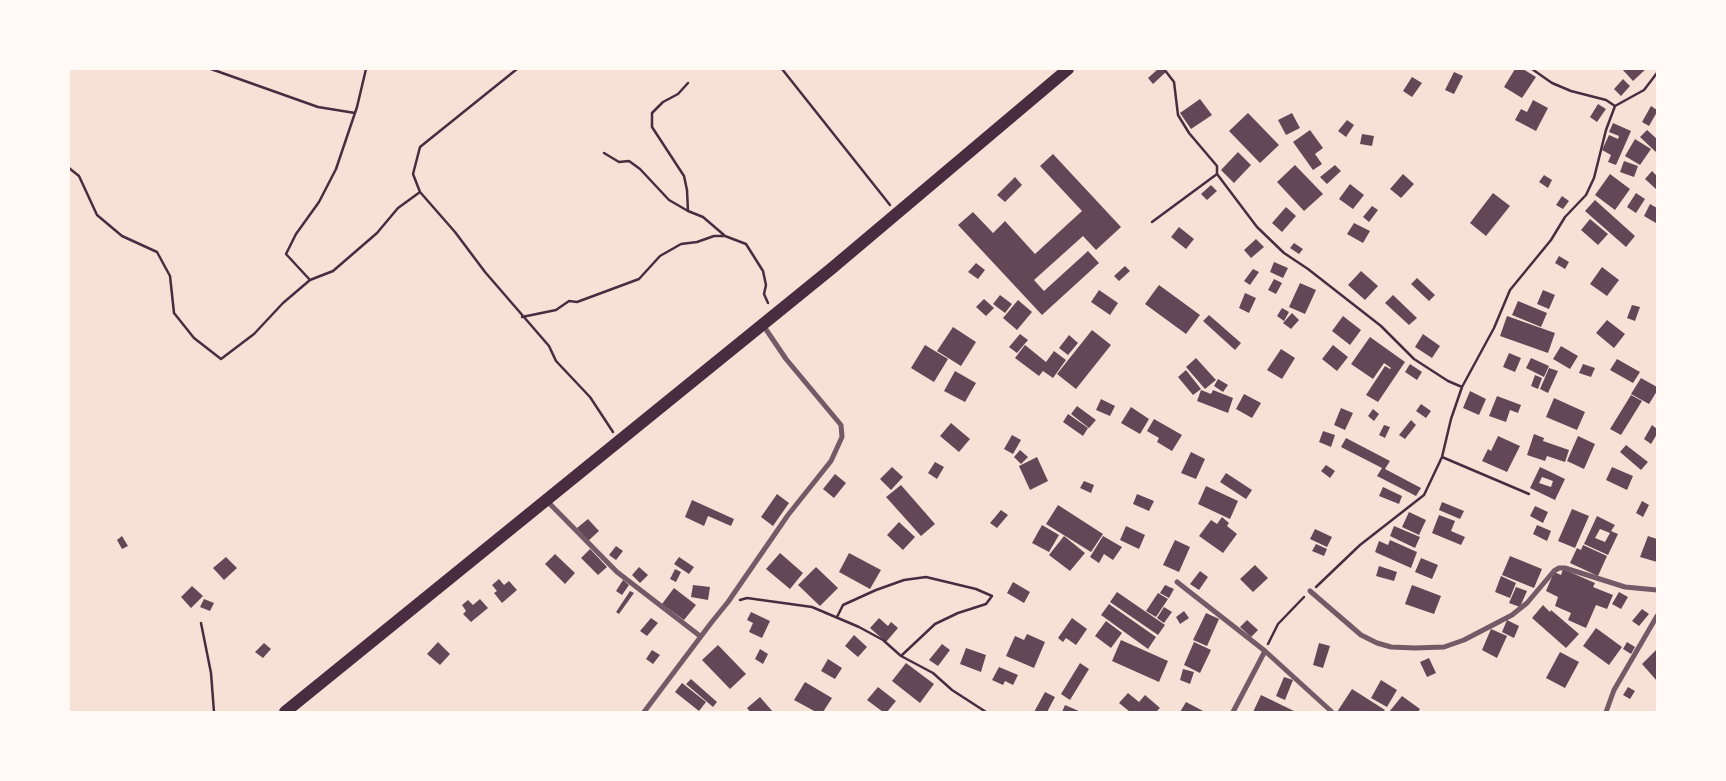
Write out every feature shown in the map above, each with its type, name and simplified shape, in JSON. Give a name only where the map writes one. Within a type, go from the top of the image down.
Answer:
[{"type":"highway","points":[[285,712],[776,314],[1068,69]]},
{"type":"street","points":[[644,712],[700,636],[728,602],[788,515],[831,461],[842,437],[841,425],[786,359],[763,324]]},
{"type":"street","points":[[546,500],[617,572],[700,636]]},
{"type":"street","points":[[1310,592],[1361,635],[1391,647],[1415,648],[1444,647],[1464,640],[1512,615],[1527,603],[1554,571],[1559,568],[1565,568],[1625,587],[1657,590]]},
{"type":"street","points":[[1177,582],[1265,651],[1332,712]]},
{"type":"street","points":[[1606,712],[1614,690],[1657,616]]},
{"type":"street","points":[[1233,712],[1265,651]]},
{"type":"path","points":[[211,69],[318,107],[355,113]]},
{"type":"path","points":[[310,280],[286,254],[296,234],[319,202],[336,169],[355,113],[366,69]]},
{"type":"path","points":[[517,69],[420,147],[413,174],[420,192],[455,232],[522,317],[549,346],[556,361],[590,397],[619,441]]},
{"type":"path","points":[[782,69],[897,214]]},
{"type":"path","points":[[1164,69],[1174,82],[1178,115],[1189,133],[1217,166],[1217,174],[1257,227],[1284,253],[1308,269],[1381,326],[1414,359],[1448,381],[1462,387]]},
{"type":"path","points":[[1532,69],[1552,83],[1571,91],[1606,100],[1615,106]]},
{"type":"path","points":[[1265,651],[1278,624],[1310,592],[1360,545],[1424,495],[1442,457],[1451,419],[1462,387],[1494,328],[1510,290],[1552,240],[1565,217],[1586,194],[1594,178],[1606,130],[1615,106],[1644,90],[1657,73]]},
{"type":"path","points":[[688,83],[678,94],[663,102],[652,113],[652,127],[684,176],[688,211]]},
{"type":"path","points":[[604,154],[619,162],[629,161],[640,169],[669,200],[703,217],[725,236],[746,244],[753,252],[763,271],[766,284],[764,294],[776,314]]},
{"type":"path","points":[[69,168],[79,176],[97,215],[122,236],[157,252],[170,276],[174,313],[194,338],[221,359],[254,334],[283,303],[310,280],[333,271],[377,233],[398,208],[420,192]]},
{"type":"path","points":[[1152,222],[1217,174]]},
{"type":"path","points":[[522,317],[556,310],[569,301],[577,302],[639,279],[660,256],[681,244],[696,242],[714,236],[725,236]]},
{"type":"path","points":[[1442,457],[1529,494]]},
{"type":"path","points":[[837,617],[842,605],[904,580],[926,577],[976,589],[992,596],[986,604],[958,613],[935,624],[901,656]]},
{"type":"path","points":[[728,602],[747,598],[777,602],[812,607],[837,617],[883,640],[901,656],[934,673],[952,690],[986,712]]},
{"type":"path","points":[[201,622],[211,674],[214,712]]},
{"type":"building","points":[[1158,69],[1163,69],[1166,72],[1153,84],[1148,78]]},
{"type":"building","points":[[1515,69],[1523,69],[1536,77],[1522,98],[1504,87]]},
{"type":"building","points":[[1622,69],[1646,69],[1633,81]]},
{"type":"building","points":[[1454,72],[1463,76],[1454,94],[1445,90]]},
{"type":"building","points":[[1412,77],[1422,83],[1412,97],[1403,91]]},
{"type":"building","points":[[1623,79],[1630,86],[1621,96],[1614,89]]},
{"type":"building","points":[[1200,99],[1212,115],[1191,129],[1180,113]]},
{"type":"building","points":[[1533,100],[1548,108],[1536,131],[1515,120],[1521,109],[1527,112]]},
{"type":"building","points":[[1598,104],[1606,109],[1597,122],[1590,117]]},
{"type":"building","points":[[1651,106],[1657,112],[1649,126],[1642,122]]},
{"type":"building","points":[[1248,113],[1279,145],[1260,163],[1229,131]]},
{"type":"building","points":[[1292,113],[1300,128],[1286,135],[1278,120]]},
{"type":"building","points":[[1347,120],[1354,125],[1346,137],[1338,131]]},
{"type":"building","points":[[1613,123],[1631,131],[1616,165],[1608,162],[1611,155],[1602,150],[1609,135],[1618,139],[1619,136],[1609,132]]},
{"type":"building","points":[[1310,130],[1323,148],[1315,154],[1322,164],[1313,170],[1293,142]]},
{"type":"building","points":[[1647,130],[1657,139],[1657,153],[1640,137]]},
{"type":"building","points":[[1362,134],[1374,136],[1372,146],[1360,144]]},
{"type":"building","points":[[1635,139],[1651,149],[1640,165],[1625,156]]},
{"type":"building","points":[[1238,152],[1251,165],[1234,183],[1221,170]]},
{"type":"building","points":[[1053,154],[1121,227],[1096,250],[1083,236],[1034,280],[1044,291],[1088,251],[1099,263],[1042,315],[958,225],[973,212],[993,233],[1005,221],[1035,254],[1082,211],[1040,166]]},
{"type":"building","points":[[1624,161],[1638,166],[1634,177],[1620,172]]},
{"type":"building","points":[[1295,165],[1323,194],[1304,211],[1277,182]]},
{"type":"building","points":[[1335,165],[1341,171],[1327,184],[1320,177]]},
{"type":"building","points":[[1652,171],[1657,176],[1657,190],[1645,179]]},
{"type":"building","points":[[1403,174],[1414,184],[1401,198],[1390,189]]},
{"type":"building","points":[[1610,174],[1630,189],[1615,210],[1595,195]]},
{"type":"building","points":[[1544,175],[1552,180],[1548,188],[1539,182]]},
{"type":"building","points":[[1015,177],[1022,185],[1005,202],[997,195]]},
{"type":"building","points":[[1350,184],[1364,195],[1353,209],[1339,199]]},
{"type":"building","points":[[1211,185],[1217,191],[1207,200],[1201,194]]},
{"type":"building","points":[[1493,193],[1510,206],[1486,236],[1470,223]]},
{"type":"building","points":[[1636,193],[1645,199],[1636,213],[1627,207]]},
{"type":"building","points":[[1562,196],[1569,201],[1563,209],[1556,205]]},
{"type":"building","points":[[1595,200],[1635,236],[1626,247],[1585,211]]},
{"type":"building","points":[[1650,204],[1657,208],[1656,223],[1644,216]]},
{"type":"building","points":[[1372,206],[1378,210],[1369,222],[1363,217]]},
{"type":"building","points":[[1286,207],[1296,216],[1282,232],[1272,223]]},
{"type":"building","points":[[1590,219],[1608,234],[1598,245],[1581,230]]},
{"type":"building","points":[[1354,223],[1370,231],[1363,243],[1347,234]]},
{"type":"building","points":[[1179,227],[1194,239],[1186,249],[1171,237]]},
{"type":"building","points":[[1256,239],[1264,247],[1251,258],[1244,250]]},
{"type":"building","points":[[1294,243],[1303,249],[1299,254],[1290,248]]},
{"type":"building","points":[[1559,256],[1569,262],[1565,269],[1555,263]]},
{"type":"building","points":[[1274,262],[1288,268],[1283,278],[1270,272]]},
{"type":"building","points":[[976,263],[985,270],[978,279],[968,272]]},
{"type":"building","points":[[1125,266],[1130,271],[1119,281],[1114,276]]},
{"type":"building","points":[[1602,267],[1619,280],[1607,296],[1590,284]]},
{"type":"building","points":[[1253,269],[1259,272],[1250,285],[1244,281]]},
{"type":"building","points":[[1361,271],[1378,286],[1365,300],[1348,285]]},
{"type":"building","points":[[1417,278],[1435,295],[1429,301],[1411,284]]},
{"type":"building","points":[[1274,279],[1282,283],[1276,294],[1268,290]]},
{"type":"building","points":[[1300,283],[1316,290],[1305,314],[1289,307]]},
{"type":"building","points":[[1159,285],[1200,315],[1186,334],[1145,304]]},
{"type":"building","points":[[1099,290],[1118,303],[1110,315],[1091,302]]},
{"type":"building","points":[[1543,290],[1555,295],[1549,309],[1537,304]]},
{"type":"building","points":[[1245,293],[1256,298],[1249,313],[1239,308]]},
{"type":"building","points":[[1000,295],[1012,304],[1005,313],[993,304]]},
{"type":"building","points":[[1393,295],[1417,318],[1409,325],[1385,303]]},
{"type":"building","points":[[984,299],[994,308],[986,316],[976,307]]},
{"type":"building","points":[[1018,300],[1032,312],[1017,330],[1003,318]]},
{"type":"building","points":[[1518,301],[1547,313],[1541,327],[1512,315]]},
{"type":"building","points":[[1632,305],[1640,307],[1635,321],[1627,318]]},
{"type":"building","points":[[1282,308],[1289,312],[1284,321],[1277,316]]},
{"type":"building","points":[[1292,313],[1299,320],[1291,329],[1283,323]]},
{"type":"building","points":[[1209,315],[1241,343],[1235,350],[1203,321]]},
{"type":"building","points":[[1343,316],[1361,330],[1350,345],[1332,331]]},
{"type":"building","points":[[1507,316],[1555,333],[1548,353],[1500,336]]},
{"type":"building","points":[[1607,320],[1625,334],[1614,348],[1596,333]]},
{"type":"building","points":[[953,327],[976,342],[961,366],[937,351]]},
{"type":"building","points":[[1092,330],[1111,345],[1076,389],[1057,374]]},
{"type":"building","points":[[1020,334],[1028,340],[1017,353],[1009,347]]},
{"type":"building","points":[[1423,334],[1440,346],[1432,358],[1415,347]]},
{"type":"building","points":[[1069,335],[1078,343],[1068,355],[1059,348]]},
{"type":"building","points":[[1370,337],[1405,362],[1378,402],[1366,395],[1385,366],[1391,368],[1384,363],[1373,379],[1351,364]]},
{"type":"building","points":[[925,345],[948,359],[934,382],[911,368]]},
{"type":"building","points":[[1025,345],[1046,362],[1054,351],[1066,360],[1053,378],[1043,371],[1039,376],[1015,358]]},
{"type":"building","points":[[1333,345],[1348,357],[1337,371],[1322,359]]},
{"type":"building","points":[[1561,346],[1578,356],[1570,369],[1553,359]]},
{"type":"building","points":[[1281,349],[1295,358],[1282,379],[1267,370]]},
{"type":"building","points":[[1509,353],[1521,358],[1515,372],[1503,367]]},
{"type":"building","points":[[1196,358],[1216,380],[1205,389],[1186,367]]},
{"type":"building","points":[[1531,358],[1549,366],[1544,377],[1526,368]]},
{"type":"building","points":[[1617,359],[1640,372],[1633,383],[1610,370]]},
{"type":"building","points":[[1410,364],[1422,372],[1417,380],[1405,372]]},
{"type":"building","points":[[1583,364],[1595,368],[1591,377],[1579,373]]},
{"type":"building","points":[[1549,368],[1558,371],[1548,393],[1540,389]]},
{"type":"building","points":[[1186,370],[1201,389],[1193,395],[1178,377]]},
{"type":"building","points":[[955,371],[976,383],[965,402],[944,391]]},
{"type":"building","points":[[1535,375],[1542,378],[1538,389],[1531,386]]},
{"type":"building","points":[[1641,378],[1657,387],[1657,391],[1649,404],[1631,394]]},
{"type":"building","points":[[1218,379],[1228,385],[1223,392],[1214,386]]},
{"type":"building","points":[[1201,390],[1211,394],[1213,390],[1233,398],[1228,413],[1197,401]]},
{"type":"building","points":[[1470,391],[1486,399],[1479,415],[1463,408]]},
{"type":"building","points":[[1244,394],[1261,403],[1252,418],[1236,409]]},
{"type":"building","points":[[1631,395],[1642,401],[1621,435],[1610,429]]},
{"type":"building","points":[[1497,396],[1521,405],[1518,413],[1510,410],[1506,422],[1489,416]]},
{"type":"building","points":[[1554,398],[1585,412],[1577,430],[1546,417]]},
{"type":"building","points":[[1101,399],[1115,406],[1110,416],[1096,410]]},
{"type":"building","points":[[1421,404],[1431,411],[1426,418],[1416,411]]},
{"type":"building","points":[[1077,406],[1096,420],[1089,428],[1071,414]]},
{"type":"building","points":[[1131,407],[1149,419],[1140,434],[1121,423]]},
{"type":"building","points":[[1341,408],[1353,413],[1345,430],[1334,425]]},
{"type":"building","points":[[1373,409],[1379,414],[1374,421],[1368,416]]},
{"type":"building","points":[[1068,414],[1088,428],[1083,436],[1063,422]]},
{"type":"building","points":[[1154,419],[1182,435],[1172,451],[1157,442],[1159,438],[1147,431]]},
{"type":"building","points":[[1411,420],[1416,425],[1405,439],[1399,435]]},
{"type":"building","points":[[951,423],[970,439],[959,452],[940,436]]},
{"type":"building","points":[[1384,425],[1390,427],[1385,438],[1379,435]]},
{"type":"building","points":[[1652,425],[1657,429],[1657,434],[1651,444],[1644,439]]},
{"type":"building","points":[[1323,431],[1335,435],[1331,447],[1319,442]]},
{"type":"building","points":[[1534,434],[1544,438],[1543,441],[1569,450],[1565,462],[1547,456],[1545,461],[1527,455]]},
{"type":"building","points":[[1012,435],[1021,440],[1013,454],[1004,449]]},
{"type":"building","points":[[1498,436],[1520,446],[1507,472],[1482,461],[1488,449],[1491,451]]},
{"type":"building","points":[[1578,436],[1595,444],[1584,469],[1567,461]]},
{"type":"building","points":[[1346,438],[1390,461],[1385,469],[1421,488],[1416,496],[1377,476],[1382,468],[1341,447]]},
{"type":"building","points":[[1626,445],[1648,462],[1641,470],[1620,452]]},
{"type":"building","points":[[1020,450],[1028,457],[1021,464],[1014,457]]},
{"type":"building","points":[[1191,452],[1205,459],[1196,479],[1181,473]]},
{"type":"building","points":[[1037,457],[1048,481],[1030,490],[1019,466]]},
{"type":"building","points":[[935,462],[944,467],[937,479],[928,473]]},
{"type":"building","points":[[1326,465],[1335,471],[1330,478],[1321,471]]},
{"type":"building","points":[[892,467],[903,477],[891,490],[880,479]]},
{"type":"building","points":[[1540,467],[1565,479],[1555,500],[1530,488]],"holes":[[[1542,477],[1553,481],[1551,487],[1539,483]]]},
{"type":"building","points":[[1612,467],[1633,476],[1627,490],[1606,480]]},
{"type":"building","points":[[1226,473],[1252,490],[1246,499],[1220,482]]},
{"type":"building","points":[[835,474],[846,483],[834,498],[823,489]]},
{"type":"building","points":[[1084,481],[1094,485],[1091,493],[1080,488]]},
{"type":"building","points":[[901,485],[935,524],[921,536],[886,497]]},
{"type":"building","points":[[1206,486],[1238,501],[1230,519],[1198,504]]},
{"type":"building","points":[[1383,487],[1402,496],[1399,504],[1379,496]]},
{"type":"building","points":[[777,494],[789,503],[773,526],[761,517]]},
{"type":"building","points":[[1137,494],[1154,501],[1149,511],[1133,504]]},
{"type":"building","points":[[692,500],[734,519],[731,526],[708,516],[704,526],[685,517]]},
{"type":"building","points":[[1642,501],[1649,505],[1643,517],[1636,513]]},
{"type":"building","points":[[1442,502],[1464,511],[1460,519],[1439,510]]},
{"type":"building","points":[[1058,505],[1103,534],[1091,552],[1046,524]]},
{"type":"building","points":[[1535,506],[1548,512],[1543,523],[1530,516]]},
{"type":"building","points":[[1572,509],[1589,516],[1575,548],[1558,541]]},
{"type":"building","points":[[1001,510],[1008,515],[997,528],[990,523]]},
{"type":"building","points":[[1409,512],[1426,520],[1419,535],[1402,527]]},
{"type":"building","points":[[1439,515],[1455,521],[1451,531],[1465,537],[1461,545],[1432,533]]},
{"type":"building","points":[[1597,516],[1615,525],[1611,531],[1618,534],[1608,555],[1584,544]],"holes":[[[1600,529],[1610,533],[1605,542],[1595,538]]]},
{"type":"building","points":[[1222,517],[1229,523],[1227,526],[1237,534],[1223,553],[1199,536],[1211,520],[1217,524]]},
{"type":"building","points":[[588,519],[599,531],[588,541],[577,528]]},
{"type":"building","points":[[899,522],[915,537],[903,550],[887,535]]},
{"type":"building","points":[[1042,525],[1059,535],[1049,552],[1032,543]]},
{"type":"building","points":[[1537,525],[1551,531],[1547,541],[1533,534]]},
{"type":"building","points":[[1126,526],[1145,535],[1139,549],[1120,540]]},
{"type":"building","points":[[1394,526],[1420,537],[1415,548],[1390,536]]},
{"type":"building","points":[[1315,529],[1332,537],[1327,547],[1310,539]]},
{"type":"building","points":[[122,536],[128,546],[122,549],[117,540]]},
{"type":"building","points":[[1064,536],[1085,553],[1070,571],[1049,555]]},
{"type":"building","points":[[1103,536],[1122,547],[1113,560],[1104,554],[1099,563],[1090,557]]},
{"type":"building","points":[[1648,536],[1657,539],[1657,562],[1640,557]]},
{"type":"building","points":[[1175,540],[1190,547],[1179,572],[1163,565]]},
{"type":"building","points":[[1390,540],[1417,552],[1411,568],[1375,552],[1379,541],[1388,545]]},
{"type":"building","points":[[1316,544],[1327,549],[1324,556],[1312,551]]},
{"type":"building","points":[[1583,545],[1607,556],[1598,576],[1570,563],[1577,548],[1581,550]]},
{"type":"building","points":[[616,546],[623,551],[616,560],[609,555]]},
{"type":"building","points":[[590,549],[607,567],[598,575],[581,558]]},
{"type":"building","points":[[780,553],[803,573],[790,589],[766,569]]},
{"type":"building","points":[[849,553],[881,570],[870,589],[839,572]]},
{"type":"building","points":[[555,554],[575,573],[565,584],[545,564]]},
{"type":"building","points":[[1510,556],[1542,569],[1534,588],[1502,575]]},
{"type":"building","points":[[226,557],[237,568],[224,580],[213,568]]},
{"type":"building","points":[[679,557],[694,567],[689,574],[674,564]]},
{"type":"building","points":[[1421,558],[1438,565],[1432,579],[1415,572]]},
{"type":"building","points":[[1255,565],[1268,578],[1253,592],[1240,579]]},
{"type":"building","points":[[1379,566],[1397,572],[1394,581],[1376,576]]},
{"type":"building","points":[[639,567],[648,575],[640,583],[632,575]]},
{"type":"building","points":[[816,567],[838,588],[820,606],[798,585]]},
{"type":"building","points":[[675,569],[681,572],[676,582],[670,579]]},
{"type":"building","points":[[1563,569],[1595,583],[1593,587],[1613,595],[1607,609],[1596,605],[1586,628],[1568,620],[1571,613],[1555,606],[1558,597],[1546,591],[1554,572],[1561,575]]},
{"type":"building","points":[[1200,571],[1208,577],[1199,590],[1190,584]]},
{"type":"building","points":[[1501,576],[1516,583],[1510,598],[1495,592]]},
{"type":"building","points":[[499,579],[504,585],[509,581],[517,590],[502,603],[494,593],[497,591],[492,585]]},
{"type":"building","points":[[623,580],[629,585],[622,595],[616,591]]},
{"type":"building","points":[[1013,582],[1030,592],[1024,603],[1007,593]]},
{"type":"building","points":[[693,585],[710,587],[708,600],[691,597]]},
{"type":"building","points":[[1165,585],[1174,589],[1169,598],[1160,593]]},
{"type":"building","points":[[1412,585],[1441,596],[1434,614],[1405,604]]},
{"type":"building","points":[[192,586],[203,596],[191,608],[181,597]]},
{"type":"building","points":[[1516,587],[1527,591],[1520,607],[1509,603]]},
{"type":"building","points":[[674,588],[696,605],[684,620],[662,604]]},
{"type":"building","points":[[630,591],[634,593],[619,614],[616,612]]},
{"type":"building","points":[[1117,592],[1165,625],[1158,635],[1110,602]]},
{"type":"building","points":[[1619,592],[1628,597],[1621,609],[1612,604]]},
{"type":"building","points":[[1158,593],[1168,599],[1156,617],[1146,611]]},
{"type":"building","points":[[204,599],[214,603],[210,611],[200,607]]},
{"type":"building","points":[[480,599],[488,608],[471,622],[463,614],[466,611],[462,605],[468,600],[473,605]]},
{"type":"building","points":[[1109,604],[1156,637],[1148,649],[1101,615]]},
{"type":"building","points":[[1543,605],[1579,634],[1566,648],[1532,618]]},
{"type":"building","points":[[1164,607],[1172,612],[1164,623],[1157,618]]},
{"type":"building","points":[[1642,609],[1649,614],[1639,626],[1632,621]]},
{"type":"building","points":[[1184,611],[1189,618],[1180,624],[1176,617]]},
{"type":"building","points":[[751,612],[770,621],[762,638],[749,632],[753,623],[747,620]]},
{"type":"building","points":[[1206,613],[1219,619],[1207,646],[1193,640]]},
{"type":"building","points":[[651,618],[658,623],[647,636],[640,631]]},
{"type":"building","points":[[879,618],[888,626],[891,622],[898,628],[886,642],[870,628]]},
{"type":"building","points":[[1072,618],[1087,629],[1076,645],[1066,638],[1063,642],[1058,638]]},
{"type":"building","points":[[1247,620],[1258,630],[1251,637],[1240,627]]},
{"type":"building","points":[[1507,620],[1519,626],[1514,638],[1502,632]]},
{"type":"building","points":[[1106,621],[1122,633],[1111,648],[1095,636]]},
{"type":"building","points":[[1596,628],[1622,647],[1609,665],[1583,646]]},
{"type":"building","points":[[1491,629],[1507,636],[1497,658],[1482,650]]},
{"type":"building","points":[[1027,634],[1045,642],[1034,668],[1006,656],[1015,636],[1024,640]]},
{"type":"building","points":[[854,635],[867,647],[858,657],[845,646]]},
{"type":"building","points":[[1121,640],[1168,661],[1159,682],[1112,661]]},
{"type":"building","points":[[438,642],[450,654],[440,665],[427,654]]},
{"type":"building","points":[[1194,642],[1211,650],[1200,673],[1184,665]]},
{"type":"building","points":[[1627,642],[1635,647],[1631,654],[1623,649]]},
{"type":"building","points":[[264,643],[271,649],[263,658],[255,652]]},
{"type":"building","points":[[1319,643],[1330,646],[1323,668],[1313,665]]},
{"type":"building","points":[[942,644],[950,650],[938,666],[929,660]]},
{"type":"building","points":[[718,645],[746,674],[730,689],[702,660]]},
{"type":"building","points":[[966,648],[986,655],[981,672],[960,664]]},
{"type":"building","points":[[760,649],[768,654],[763,664],[755,659]]},
{"type":"building","points":[[1657,649],[1657,681],[1642,664]]},
{"type":"building","points":[[652,650],[660,655],[653,664],[646,659]]},
{"type":"building","points":[[1560,652],[1579,662],[1565,688],[1546,678]]},
{"type":"building","points":[[1429,658],[1436,673],[1427,677],[1420,662]]},
{"type":"building","points":[[828,659],[842,668],[835,679],[821,671]]},
{"type":"building","points":[[906,663],[934,684],[920,703],[892,681]]},
{"type":"building","points":[[1080,663],[1089,669],[1070,700],[1061,694]]},
{"type":"building","points":[[999,667],[1018,675],[1013,685],[1005,681],[1003,685],[992,680]]},
{"type":"building","points":[[1183,669],[1194,672],[1190,684],[1180,680]]},
{"type":"building","points":[[1284,677],[1293,680],[1285,700],[1276,696]]},
{"type":"building","points":[[691,679],[717,702],[713,707],[686,684]]},
{"type":"building","points":[[1381,680],[1397,690],[1387,707],[1371,698]]},
{"type":"building","points":[[805,682],[832,698],[823,712],[816,712],[794,700]]},
{"type":"building","points":[[682,683],[706,702],[699,711],[675,692]]},
{"type":"building","points":[[878,687],[896,701],[887,712],[883,712],[867,700]]},
{"type":"building","points":[[1628,687],[1635,691],[1630,699],[1623,695]]},
{"type":"building","points":[[1352,689],[1385,710],[1383,712],[1337,712]]},
{"type":"building","points":[[1045,692],[1055,697],[1047,712],[1034,712]]},
{"type":"building","points":[[1128,693],[1139,702],[1145,695],[1160,708],[1156,712],[1130,712],[1119,703]]},
{"type":"building","points":[[1261,695],[1294,711],[1294,712],[1253,712]]},
{"type":"building","points":[[1402,696],[1420,709],[1418,712],[1389,712]]},
{"type":"building","points":[[760,697],[773,712],[750,712],[747,708]]},
{"type":"building","points":[[1186,702],[1205,712],[1180,712]]},
{"type":"building","points":[[1065,705],[1081,712],[1062,712]]}]
